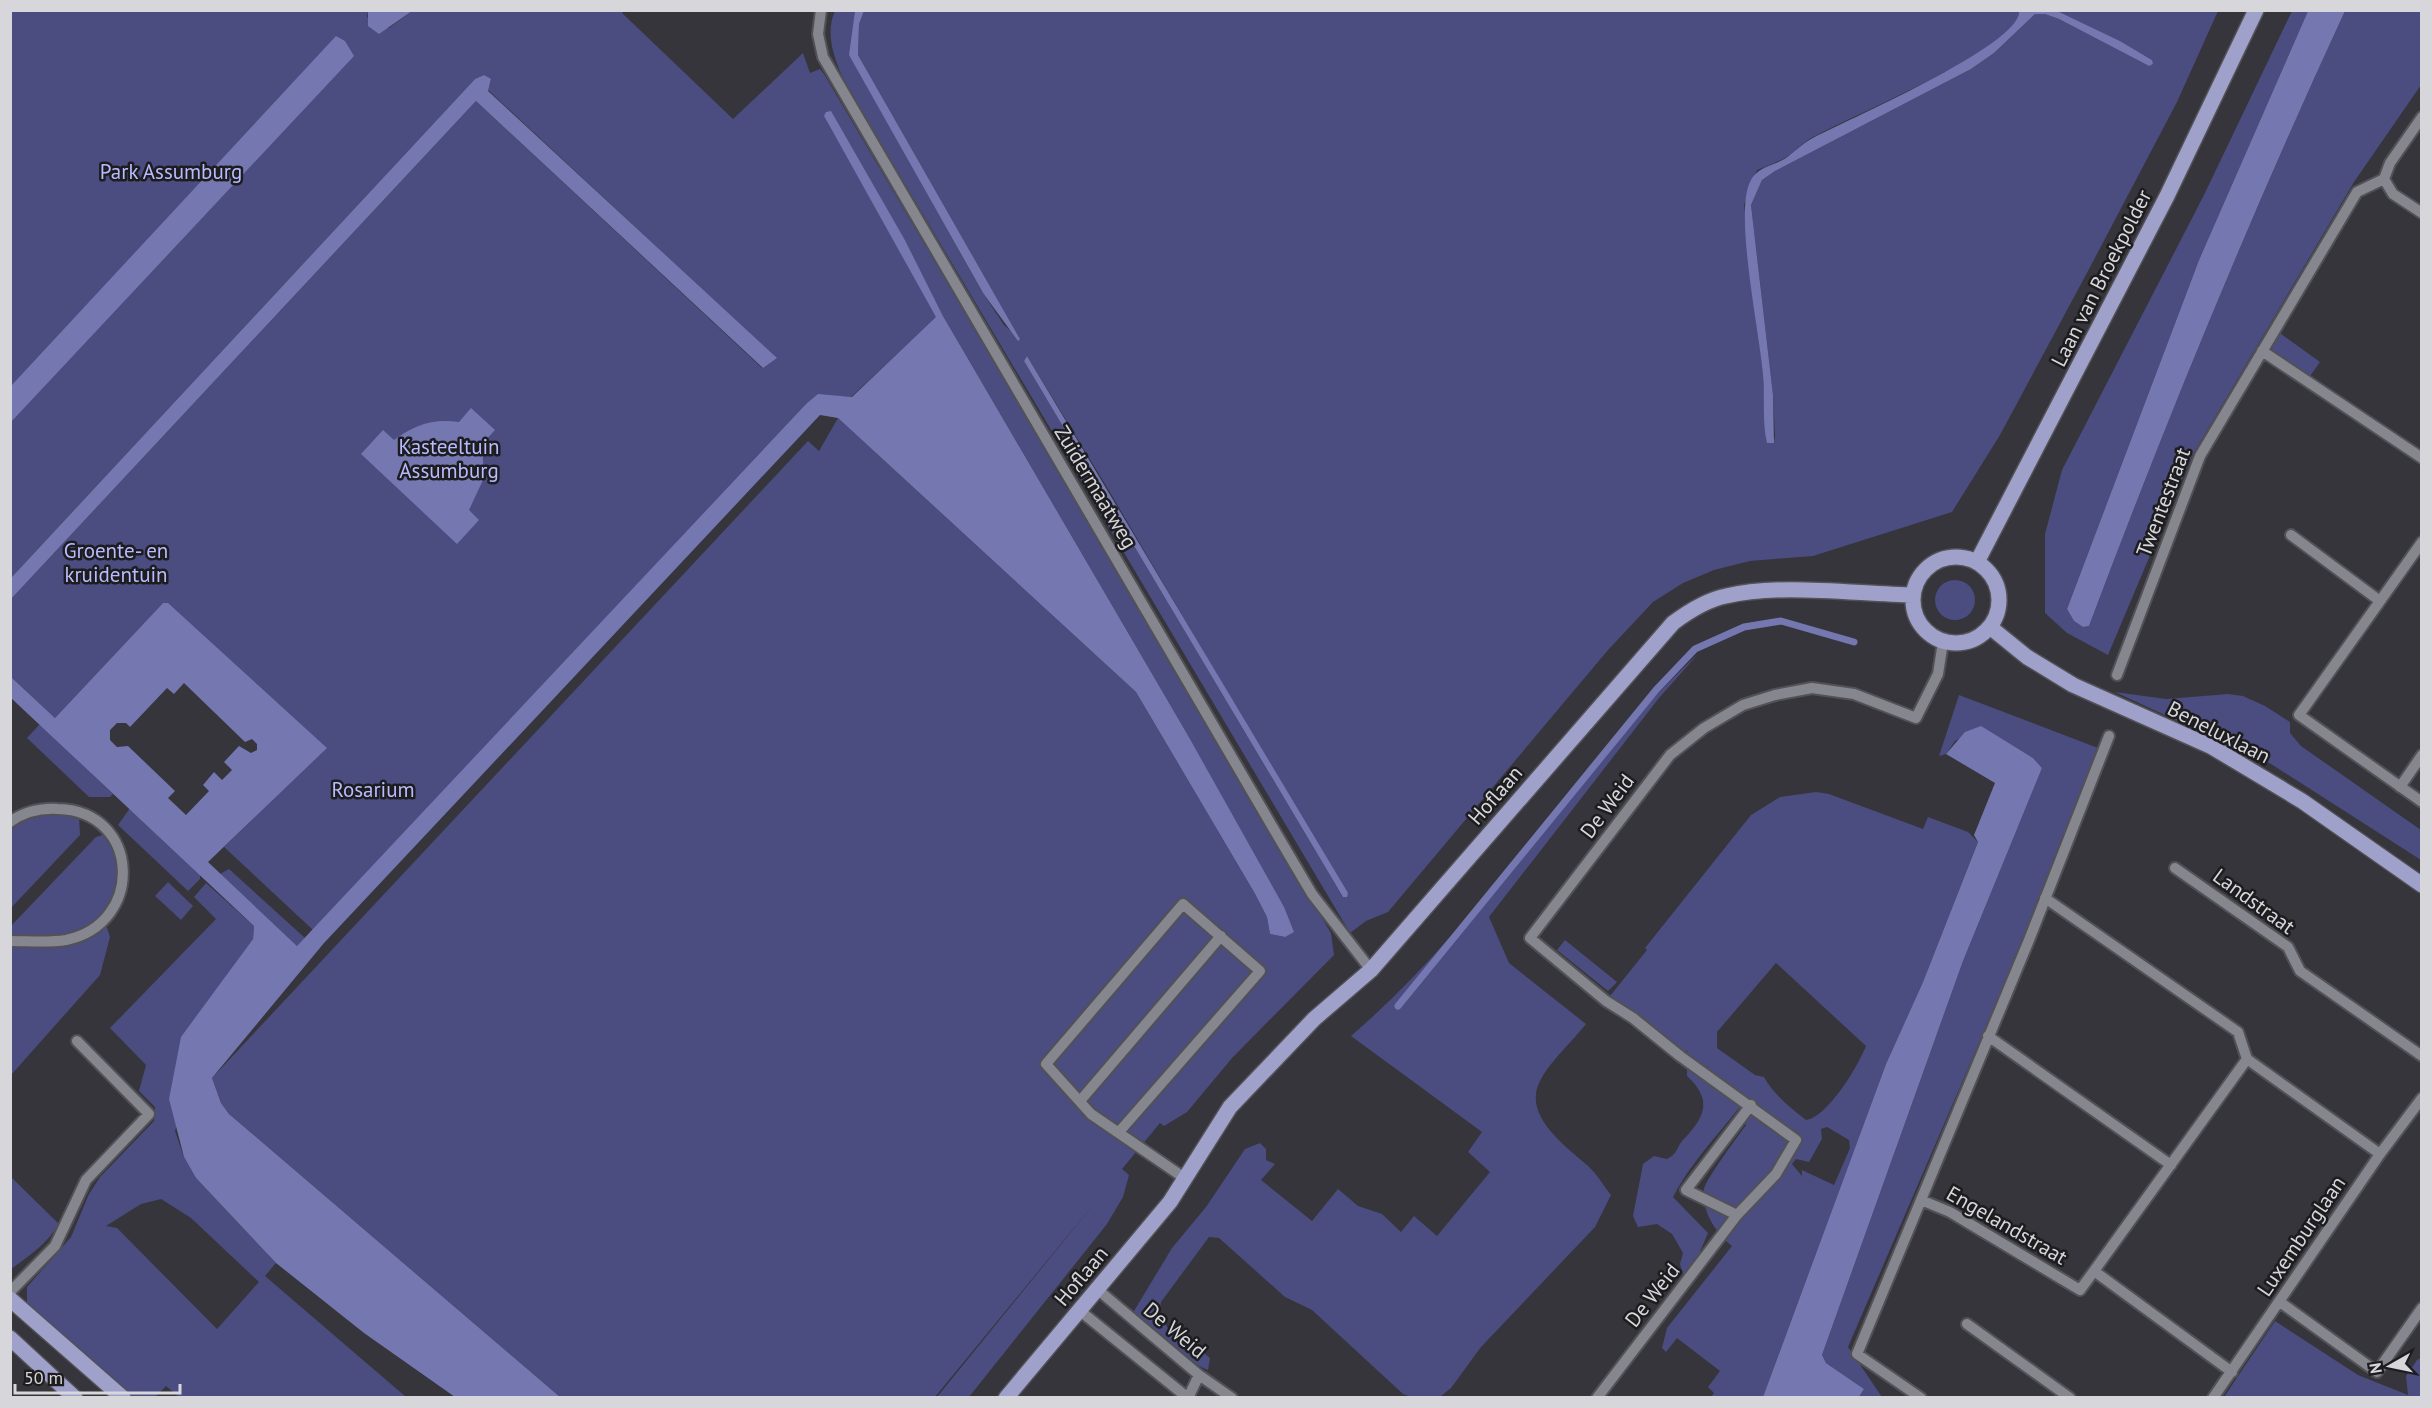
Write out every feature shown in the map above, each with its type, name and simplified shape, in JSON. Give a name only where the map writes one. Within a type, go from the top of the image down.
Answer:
[{"type":"main road","name":"Laan van Broekpolder","points":[[1977,562],[2167,196],[2256,10]]},
{"type":"main road","points":[[1949,557],[1977,562],[1992,578],[1998,592],[1998,608],[1990,627],[1968,642],[1943,642],[1925,631],[1916,618],[1913,595],[1922,573],[1934,563],[1949,557]]},
{"type":"main road","name":"Hoflaan","points":[[1006,1398],[1170,1202],[1183,1178],[1230,1107],[1314,1019],[1371,970],[1673,623],[1696,606],[1725,596],[1754,591],[1913,595]]},
{"type":"main road","name":"Beneluxlaan","points":[[1990,627],[2027,657],[2073,685],[2212,747],[2302,801],[2421,885]]},
{"type":"main road","points":[[10,1299],[123,1398]]},
{"type":"main road","points":[[10,1338],[75,1398]]},
{"type":"street","name":"Zuidermaatweg","points":[[821,10],[818,34],[822,57],[977,326],[1295,866],[1312,894],[1371,970]]},
{"type":"street","points":[[2421,117],[2390,163],[2384,179],[2393,194],[2421,213]]},
{"type":"street","name":"Twentestraat","points":[[2117,675],[2200,456],[2357,192],[2384,179]]},
{"type":"street","points":[[2262,351],[2421,458]]},
{"type":"street","points":[[2291,535],[2380,600]]},
{"type":"street","points":[[2421,542],[2299,715],[2421,802]]},
{"type":"street","name":"De Weid","points":[[1597,1398],[1737,1215],[1776,1174],[1796,1140],[1606,1001],[1530,938],[1670,755],[1704,728],[1743,705],[1775,695],[1812,688],[1854,693],[1916,718],[1938,674],[1943,642]]},
{"type":"street","name":"Engelandstraat","points":[[2109,736],[1921,1200],[1950,1212],[2080,1290],[2247,1059]]},
{"type":"street","points":[[2400,787],[2421,755]]},
{"type":"street","points":[[10,822],[33,810],[70,809],[88,814],[101,823],[114,838],[119,848],[123,873],[118,901],[106,918],[95,927],[67,940],[10,940]]},
{"type":"street","name":"Landstraat","points":[[2175,868],[2288,947],[2300,971],[2421,1056]]},
{"type":"street","points":[[2045,898],[2238,1032],[2247,1059],[2380,1154]]},
{"type":"street","points":[[1119,1132],[1260,971],[1183,903],[1046,1064],[1091,1113],[1183,1178]]},
{"type":"street","points":[[1080,1101],[1221,936]]},
{"type":"street","points":[[1989,1036],[2171,1165]]},
{"type":"street","points":[[10,1292],[56,1246],[86,1180],[149,1114],[77,1041]]},
{"type":"street","name":"Luxemburglaan","points":[[2214,1398],[2380,1154],[2421,1098]]},
{"type":"street","points":[[1737,1215],[1686,1190],[1751,1106]]},
{"type":"street","points":[[1921,1200],[1857,1354],[1921,1398]]},
{"type":"street","name":"Engelandstraat","points":[[2094,1270],[2232,1372]]},
{"type":"street","name":"De Weid","points":[[1097,1289],[1200,1376],[1232,1398]]},
{"type":"street","points":[[2280,1302],[2377,1372],[2421,1308]]},
{"type":"street","name":"De Weid","points":[[1079,1310],[1188,1398]]},
{"type":"street","points":[[1967,1324],[2070,1398]]},
{"type":"street","points":[[1188,1398],[1200,1376]]},
{"type":"green space","points":[[11,11],[368,11],[367,17],[389,28],[412,11],[624,11],[622,13],[733,119],[803,53],[810,73],[820,69],[824,74],[1331,933],[1334,955],[1233,1057],[1187,1112],[1164,1126],[1160,1123],[1122,1169],[1129,1175],[1123,1197],[1107,1224],[969,1397],[937,1397],[1097,1200],[935,1397],[560,1397],[229,1114],[221,1103],[212,1078],[808,441],[819,451],[838,418],[1136,692],[1254,892],[1267,917],[1270,934],[1285,937],[1186,732],[943,316],[906,242],[824,116],[937,317],[851,397],[838,396],[806,404],[313,930],[224,847],[326,748],[163,603],[55,718],[11,677],[11,599],[476,101],[762,368],[776,358],[488,90],[491,80],[484,75],[475,79],[11,578]]},
{"type":"green space","points":[[835,11],[855,11],[850,55],[981,290],[1004,325],[1020,339],[858,55],[859,24],[864,11],[2019,11],[2012,26],[1992,44],[1927,82],[1826,130],[1786,157],[1757,170],[1744,205],[1763,374],[1767,443],[1774,442],[1775,436],[1773,395],[1751,205],[1762,180],[1775,171],[1971,69],[1994,53],[2035,14],[2045,14],[2059,19],[2149,66],[2152,60],[2120,41],[2056,11],[2218,11],[2177,102],[2088,271],[2000,435],[1952,512],[1813,556],[1750,561],[1714,570],[1683,583],[1653,602],[1608,650],[1388,912],[1366,921],[1350,933],[854,99],[837,63],[832,44],[831,27]],"holes":[[[1027,356],[1108,489],[1347,897],[1343,897],[1024,361]]]},
{"type":"green space","points":[[2292,11],[2308,11],[2199,260],[2067,609],[2074,621],[2083,627],[2089,626],[2211,316],[2345,11],[2421,11],[2421,85],[2354,182],[2192,456],[2108,655],[2067,633],[2045,613],[2045,534],[2062,470],[2204,195]]},
{"type":"green space","points":[[2277,331],[2320,362],[2308,379],[2264,351]]},
{"type":"green space","points":[[1955,580],[1969,586],[1975,600],[1969,614],[1955,620],[1941,614],[1935,600],[1941,586]]},
{"type":"green space","points":[[1698,654],[1659,698],[1489,917],[1509,963],[1586,1024],[1549,1066],[1540,1081],[1536,1094],[1541,1118],[1549,1129],[1591,1169],[1611,1195],[1595,1227],[1481,1347],[1451,1388],[1440,1397],[1411,1397],[1403,1394],[1312,1310],[1285,1297],[1219,1238],[1209,1237],[1161,1302],[1159,1314],[1169,1330],[1190,1341],[1210,1358],[1208,1370],[1166,1346],[1148,1330],[1134,1311],[1172,1248],[1206,1207],[1245,1149],[1260,1143],[1266,1149],[1266,1160],[1275,1164],[1261,1180],[1312,1221],[1338,1189],[1358,1206],[1382,1214],[1401,1232],[1414,1216],[1437,1236],[1490,1172],[1468,1152],[1482,1132],[1351,1036],[1443,945],[1609,747],[1652,699]]},
{"type":"green space","points":[[2115,692],[2166,699],[2228,694],[2243,696],[2265,706],[2290,722],[2290,733],[2301,746],[2421,830],[2421,860],[2271,764]]},
{"type":"green space","points":[[1959,695],[2098,748],[2035,913],[1848,1347],[1882,1397],[1859,1397],[1864,1389],[1826,1363],[1822,1355],[1963,961],[2042,768],[2033,758],[1981,727],[1955,741],[1946,754],[1939,756]]},
{"type":"green space","points":[[39,725],[113,794],[110,797],[89,797],[27,738]]},
{"type":"green space","points":[[1816,792],[1829,794],[1923,829],[1928,817],[1968,832],[1978,842],[1923,982],[1886,1064],[1763,1397],[1711,1397],[1714,1393],[1708,1387],[1720,1371],[1677,1338],[1666,1352],[1662,1348],[1667,1328],[1732,1246],[1720,1235],[1707,1213],[1704,1189],[1716,1167],[1746,1125],[1739,1108],[1695,1162],[1673,1197],[1708,1233],[1693,1268],[1683,1275],[1680,1264],[1683,1253],[1672,1234],[1657,1224],[1638,1227],[1633,1216],[1643,1164],[1654,1156],[1667,1159],[1673,1155],[1700,1117],[1703,1109],[1701,1093],[1687,1076],[1687,1050],[1682,1058],[1606,1001],[1647,950],[1645,948],[1751,815],[1780,797]],"holes":[[[1776,963],[1866,1046],[1833,1101],[1815,1117],[1806,1120],[1777,1095],[1764,1077],[1755,1075],[1717,1048],[1717,1032]],[[1827,1127],[1849,1140],[1850,1148],[1834,1185],[1802,1170],[1802,1176],[1792,1164],[1796,1159],[1809,1162],[1822,1139],[1821,1129]]]},
{"type":"green space","points":[[130,808],[200,874],[200,879],[188,891],[118,825]]},
{"type":"green space","points":[[48,812],[79,817],[80,835],[11,908],[10,826],[24,817]]},
{"type":"green space","points":[[106,834],[118,856],[117,893],[104,914],[93,924],[60,938],[11,937],[10,927],[96,837]]},
{"type":"green space","points":[[229,869],[305,938],[297,946],[220,874]]},
{"type":"green space","points":[[168,882],[193,906],[181,920],[155,896]]},
{"type":"green space","points":[[206,883],[254,926],[253,939],[227,975],[175,1131],[184,1157],[196,1178],[276,1263],[265,1276],[406,1397],[179,1397],[166,1386],[155,1397],[129,1397],[27,1303],[27,1287],[71,1237],[89,1194],[100,1177],[154,1121],[155,1107],[139,1091],[146,1065],[110,1028],[216,919],[194,897]],"holes":[[[161,1199],[191,1218],[259,1282],[217,1329],[117,1228],[106,1226],[141,1204]]]},
{"type":"green space","points":[[106,924],[110,937],[100,975],[11,1075],[11,944],[61,945],[85,938]]},
{"type":"green space","points":[[1565,940],[1617,982],[1608,991],[1557,950]]},
{"type":"green space","points":[[10,1176],[59,1224],[43,1244],[11,1269]]},
{"type":"green space","points":[[2275,1321],[2358,1375],[2408,1395],[2406,1376],[2421,1358],[2421,1397],[2224,1397]]},
{"type":"shaded area","points":[[368,10],[412,11],[379,34],[368,26]]},
{"type":"shaded area","points":[[855,11],[864,11],[859,24],[858,55],[1020,339],[1018,341],[983,293],[849,55]]},
{"type":"shaded area","points":[[2019,11],[2057,11],[2120,41],[2152,60],[2153,64],[2149,66],[2059,19],[2045,14],[2035,14],[1994,53],[1971,69],[1775,171],[1762,180],[1751,205],[1773,395],[1774,443],[1767,443],[1761,356],[1746,246],[1746,198],[1750,182],[1761,170],[1786,158],[1811,139],[1892,100],[1963,62],[1993,43],[2013,25]]},
{"type":"shaded area","points":[[2308,11],[2345,11],[2211,316],[2089,626],[2083,627],[2074,621],[2067,609],[2199,260]]},
{"type":"shaded area","points":[[336,36],[345,41],[354,56],[11,422],[11,386]]},
{"type":"shaded area","points":[[484,75],[491,79],[488,91],[777,358],[763,368],[476,101],[11,599],[11,578],[475,79]]},
{"type":"shaded area","points":[[831,111],[906,242],[943,316],[1186,732],[1284,907],[1294,932],[1285,937],[1270,934],[1267,917],[1254,892],[1136,692],[838,418],[820,415],[324,943],[212,1078],[221,1103],[229,1114],[560,1397],[455,1397],[364,1333],[276,1263],[196,1178],[184,1157],[169,1099],[181,1037],[253,939],[254,926],[11,698],[11,677],[55,718],[163,603],[168,603],[327,748],[208,862],[297,946],[806,404],[818,394],[852,397],[936,317],[824,116],[826,112]],"holes":[[[184,683],[245,742],[252,739],[257,744],[257,750],[251,753],[239,746],[224,762],[232,770],[222,780],[214,772],[203,785],[209,791],[186,815],[168,798],[175,791],[128,746],[117,747],[110,740],[110,730],[117,723],[126,723],[130,727],[167,688],[174,694]]]},
{"type":"shaded area","points":[[1027,356],[1348,893],[1347,897],[1343,897],[1024,361]]},
{"type":"shaded area","points":[[471,408],[495,430],[482,444],[484,478],[469,510],[479,520],[457,544],[361,454],[383,430],[394,440],[424,424],[441,421],[459,422]]},
{"type":"shaded area","points":[[1981,726],[2033,758],[2042,768],[1963,961],[1822,1355],[1826,1363],[1864,1389],[1859,1397],[1763,1397],[1886,1064],[1923,982],[1978,842],[1974,835],[1995,783],[1946,754],[1965,732]]},
{"type":"waterway","points":[[1398,1006],[1656,690],[1695,649],[1744,627],[1781,621],[1854,642]]},
{"type":"park label","name":"Park Assumburg","points":[[171,171]]},
{"type":"park label","name":"Kasteeltuin Assumburg","points":[[449,458]]},
{"type":"park label","name":"Groente- en kruidentuin","points":[[116,562]]},
{"type":"park label","name":"Rosarium","points":[[373,789]]}]
